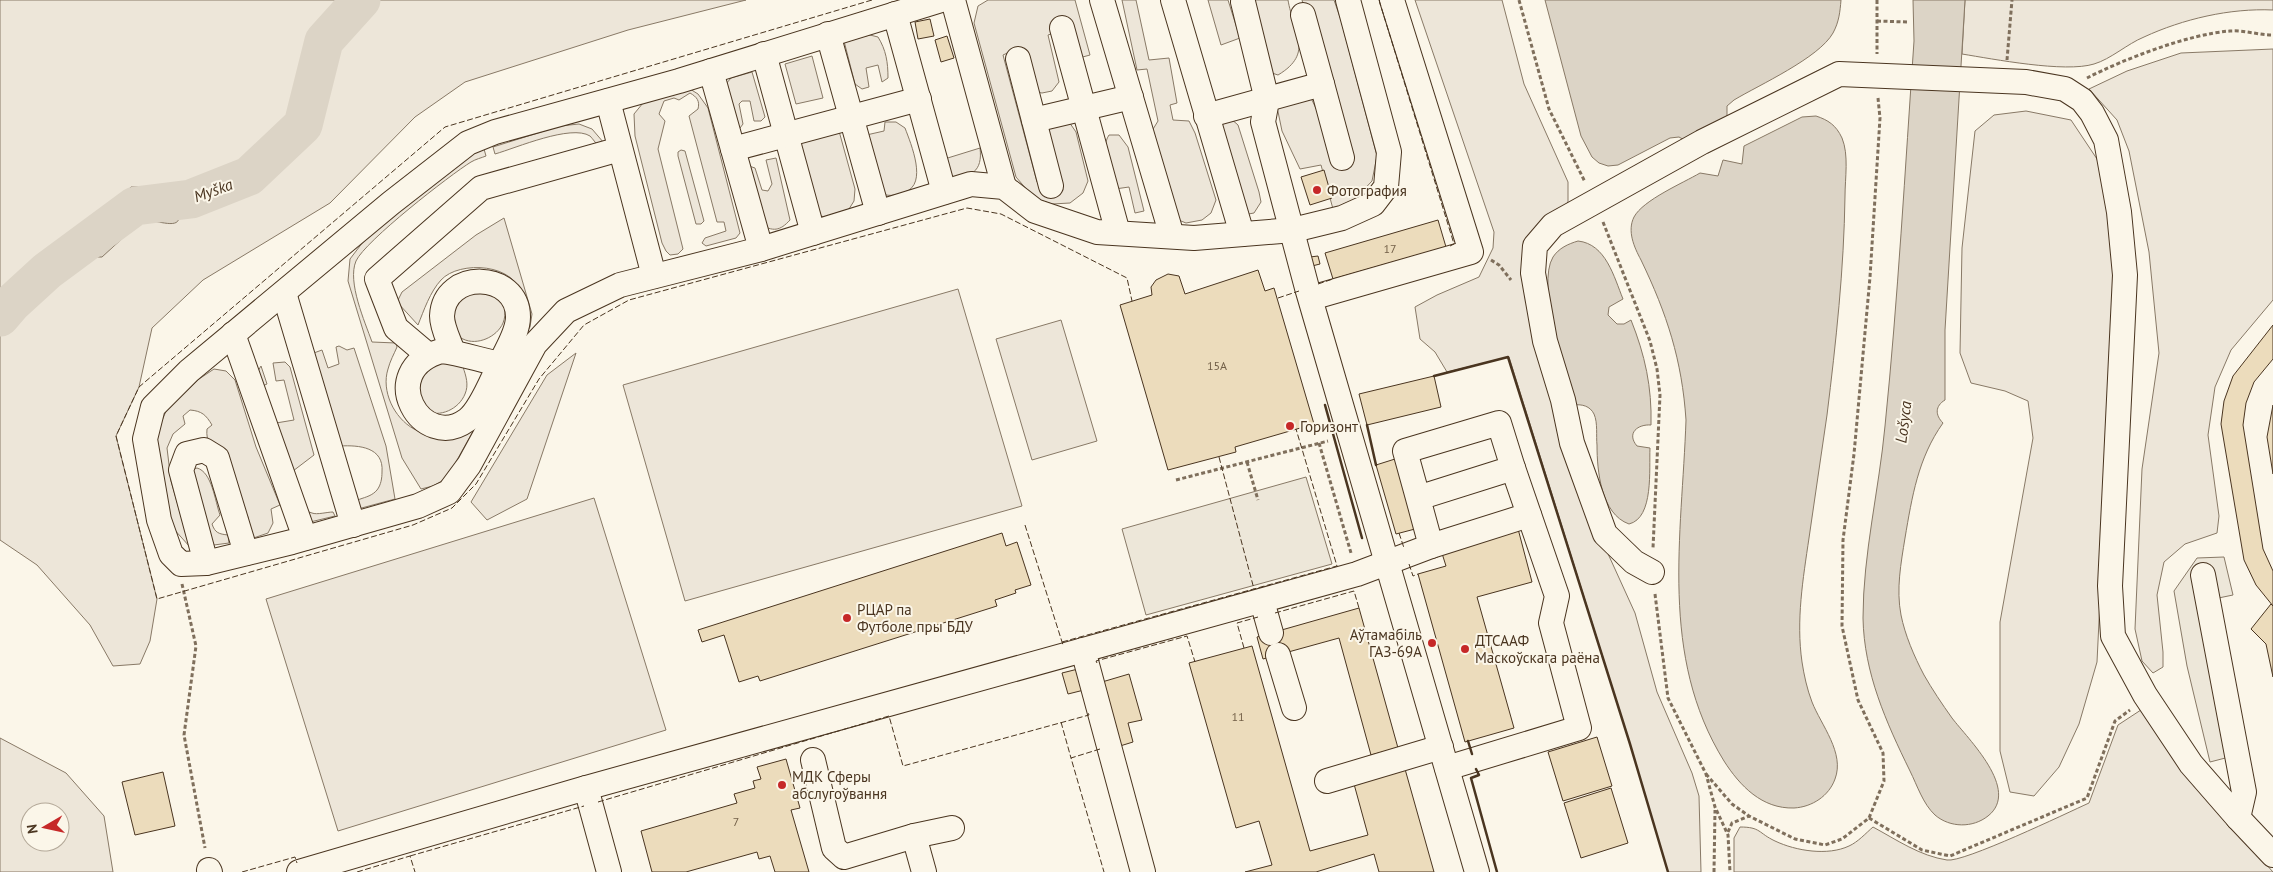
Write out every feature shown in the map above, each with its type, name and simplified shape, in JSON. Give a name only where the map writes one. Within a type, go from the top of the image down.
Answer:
[{"type":"lane","points":[[453,352],[443,327],[442,314],[446,302],[453,292],[464,284],[476,280],[488,281],[500,286],[509,294],[515,304],[518,317],[510,367],[469,465],[449,492],[418,506],[206,563],[180,564],[171,554],[159,520],[145,439],[153,408],[189,371],[468,143],[495,132],[711,71],[941,0]]},
{"type":"lane","points":[[953,0],[1004,187]]},
{"type":"lane","points":[[1102,0],[1172,236]]},
{"type":"lane","points":[[1172,0],[1242,234]]},
{"type":"lane","points":[[510,367],[464,357],[453,352],[441,351],[428,355],[418,362],[411,373],[407,385],[408,398],[413,410],[421,419],[432,425],[444,427],[462,422],[476,411],[510,367],[566,311],[620,284],[761,249],[971,184],[1004,187],[1035,211],[1097,232],[1194,238],[1293,230],[1342,218],[1373,204],[1386,187],[1389,152],[1348,0]]},
{"type":"lane","points":[[1311,298],[1471,252],[1392,0]]},
{"type":"lane","points":[[1243,2],[1267,100],[1262,122],[1477,872]]},
{"type":"lane","points":[[895,14],[944,192]]},
{"type":"lane","points":[[1304,15],[1342,158]]},
{"type":"lane","points":[[1062,28],[1118,233]]},
{"type":"lane","points":[[828,34],[878,213]]},
{"type":"lane","points":[[764,54],[813,233]]},
{"type":"lane","points":[[1018,59],[1051,186]]},
{"type":"lane","points":[[711,71],[761,249]]},
{"type":"lane","points":[[1652,572],[1634,562],[1605,534],[1572,443],[1563,400],[1545,341],[1537,300],[1532,273],[1535,246],[1553,225],[1702,142],[1838,74],[1999,80],[2065,89],[2082,100],[2092,113],[2106,140],[2119,212],[2125,275],[2110,586],[2113,636],[2144,695],[2191,764],[2273,855]]},
{"type":"lane","points":[[1206,116],[1322,84]]},
{"type":"lane","points":[[1034,120],[1130,97]]},
{"type":"lane","points":[[733,149],[919,99]]},
{"type":"lane","points":[[608,101],[654,276]]},
{"type":"lane","points":[[428,355],[396,328],[376,280],[481,188],[620,149]]},
{"type":"lane","points":[[284,293],[353,524]]},
{"type":"lane","points":[[233,334],[304,538]]},
{"type":"lane","points":[[1327,781],[1579,728],[1551,623],[1557,596],[1499,423],[1405,451],[1431,546]]},
{"type":"lane","points":[[206,563],[181,470],[187,454],[204,450],[217,458],[246,553]]},
{"type":"lane","points":[[1418,498],[1513,468]]},
{"type":"lane","points":[[299,872],[586,788],[1357,574],[1388,564],[1431,546],[1529,515]]},
{"type":"lane","points":[[2203,575],[2244,792],[2238,818]]},
{"type":"lane","points":[[1262,601],[1294,708]]},
{"type":"lane","points":[[1082,650],[1143,872]]},
{"type":"lane","points":[[813,760],[834,848],[844,857],[914,836],[952,828]]},
{"type":"lane","points":[[586,788],[609,872]]},
{"type":"lane","points":[[914,836],[924,872]]},
{"type":"path","points":[[1519,0],[1549,109],[1595,203],[1650,341],[1657,369],[1660,395],[1652,572],[1668,698],[1706,774],[1715,806],[1728,835]]},
{"type":"path","points":[[1706,774],[1732,804],[1749,816],[1795,839],[1825,845],[1842,839],[1869,818],[1884,780],[1883,753],[1858,700],[1842,626],[1843,540],[1854,454],[1870,277],[1883,77],[1877,0]]},
{"type":"path","points":[[1999,80],[2012,0]]},
{"type":"path","points":[[1878,21],[1907,22]]},
{"type":"path","points":[[2065,89],[2139,55],[2202,36],[2232,31],[2273,35]]},
{"type":"path","points":[[1471,252],[1484,255],[1499,265],[1519,291],[1537,300]]},
{"type":"path","points":[[1176,480],[1329,440],[1326,432]]},
{"type":"path","points":[[1319,443],[1357,574]]},
{"type":"path","points":[[1247,462],[1258,500]]},
{"type":"path","points":[[180,564],[182,592],[196,646],[184,735],[210,871]]},
{"type":"path","points":[[1869,818],[1922,850],[1950,856],[2087,798],[2115,721],[2127,713]]},
{"type":"path","points":[[1714,872],[1715,806]]},
{"type":"path","points":[[1730,872],[1728,828],[1732,823],[1749,816]]},
{"type":"shaded area","points":[[0,0],[746,0],[628,30],[465,82],[415,117],[330,203],[203,280],[152,328],[139,387],[116,436],[157,599],[150,641],[140,664],[113,666],[90,625],[37,565],[0,540]]},
{"type":"shaded area","points":[[988,0],[1075,0],[1090,55],[1068,61],[1060,31],[1048,35],[1059,82],[1052,91],[1042,93],[1031,91],[1014,50],[1003,55],[1037,182],[1043,187],[1043,125],[1067,119],[1076,132],[1088,181],[1083,193],[1070,203],[1052,204],[1034,198],[1016,177],[974,23],[978,6]]},
{"type":"shaded area","points":[[1122,0],[1136,0],[1149,60],[1169,58],[1177,103],[1170,105],[1173,120],[1189,121],[1195,133],[1216,200],[1211,213],[1202,220],[1186,223],[1171,217],[1147,139],[1158,121],[1147,69],[1137,70]]},
{"type":"shaded area","points":[[1208,0],[1228,0],[1240,38],[1221,45]]},
{"type":"shaded area","points":[[1239,0],[1288,0],[1299,41],[1299,50],[1289,67],[1278,75],[1263,70]]},
{"type":"shaded area","points":[[1302,0],[1334,0],[1377,156],[1372,181],[1355,199],[1333,209],[1321,165],[1300,169],[1282,131],[1276,102],[1311,98],[1323,123],[1342,147]]},
{"type":"shaded area","points":[[1415,0],[1502,0],[1524,84],[1568,182],[1568,202],[1551,219],[1525,278],[1530,323],[1599,534],[1635,613],[1657,692],[1692,773],[1699,796],[1701,872],[1668,872],[1509,357],[1447,372],[1435,352],[1420,339],[1415,307],[1437,295],[1479,277],[1493,248],[1494,232]]},
{"type":"shaded area","points":[[1965,0],[2273,0],[2273,10],[2240,11],[2191,20],[2131,43],[2100,62],[2066,67],[2010,62],[1962,54]]},
{"type":"shaded area","points":[[870,35],[878,37],[885,51],[888,78],[882,82],[878,65],[866,68],[869,87],[862,89],[855,84],[844,41]]},
{"type":"shaded area","points":[[2273,49],[2273,300],[2231,350],[2215,387],[2208,435],[2219,516],[2217,533],[2185,544],[2164,562],[2157,595],[2163,667],[2153,673],[2142,661],[2135,629],[2142,469],[2159,353],[2149,252],[2129,151],[2117,120],[2089,89],[2127,71],[2181,53]]},
{"type":"shaded area","points":[[812,56],[823,98],[796,104],[785,64]]},
{"type":"shaded area","points":[[752,72],[765,117],[761,121],[754,121],[750,101],[742,101],[739,104],[743,124],[740,128],[732,127],[725,85],[731,78]]},
{"type":"shaded area","points":[[690,89],[698,94],[708,108],[740,233],[736,238],[706,246],[702,243],[705,238],[726,231],[724,222],[717,222],[689,116],[698,109],[698,101],[690,93],[679,100],[674,98],[664,101],[659,114],[665,121],[658,149],[683,249],[678,254],[670,255],[662,243],[635,136],[634,114],[643,103]]},
{"type":"shaded area","points":[[2026,111],[2071,120],[2097,159],[2114,220],[2116,271],[2097,662],[2079,724],[2059,767],[2034,796],[2010,792],[2000,751],[2000,622],[2033,438],[2028,401],[2005,391],[1971,383],[1960,353],[1962,248],[1975,131],[1994,115]]},
{"type":"shaded area","points":[[1213,118],[1230,118],[1238,125],[1261,202],[1254,213],[1243,215]]},
{"type":"shaded area","points":[[885,122],[896,122],[905,128],[916,163],[916,181],[912,188],[894,195],[885,195],[878,192],[862,136],[884,131]]},
{"type":"shaded area","points":[[579,124],[592,129],[604,143],[600,148],[590,136],[581,133],[570,133],[543,138],[495,154],[493,147],[560,126]]},
{"type":"shaded area","points":[[839,131],[855,189],[854,201],[849,209],[824,217],[816,214],[797,132]]},
{"type":"shaded area","points":[[1109,135],[1119,135],[1128,147],[1144,211],[1135,213],[1129,187],[1115,189],[1105,154],[1106,141]]},
{"type":"shaded area","points":[[980,148],[980,162],[974,172],[969,175],[949,176],[938,161]]},
{"type":"shaded area","points":[[484,149],[486,156],[471,162],[445,180],[391,224],[363,252],[356,261],[354,270],[355,291],[372,342],[396,343],[397,347],[386,377],[386,386],[395,411],[407,424],[416,430],[432,435],[502,379],[447,478],[433,486],[421,489],[402,458],[348,281],[350,259],[363,242],[423,190],[473,152]]},
{"type":"shaded area","points":[[681,150],[685,151],[704,221],[701,224],[696,224],[678,156],[678,152]]},
{"type":"shaded area","points":[[776,158],[790,220],[780,228],[773,229],[760,224],[749,166],[755,168],[762,190],[768,191],[772,184],[766,160]]},
{"type":"shaded area","points":[[504,218],[532,314],[530,327],[515,351],[521,297],[517,286],[510,277],[499,271],[487,268],[473,268],[461,269],[449,274],[441,280],[434,290],[418,325],[397,302],[402,292],[476,235]]},
{"type":"shaded area","points":[[958,289],[1022,506],[685,601],[623,385]]},
{"type":"shaded area","points":[[453,290],[501,295],[505,312],[500,328],[491,336],[480,341],[468,341],[459,337],[448,325]]},
{"type":"shaded area","points":[[1061,320],[1097,441],[1032,460],[996,339]]},
{"type":"shaded area","points":[[339,346],[347,350],[354,348],[386,446],[395,499],[343,513],[350,504],[369,496],[377,490],[381,481],[382,464],[379,457],[369,449],[355,446],[340,446],[311,354],[322,350],[328,368],[339,364],[336,347]]},
{"type":"shaded area","points":[[576,353],[527,499],[487,520],[471,502],[547,375]]},
{"type":"shaded area","points":[[430,354],[463,367],[466,377],[467,387],[462,399],[454,408],[443,413],[425,411],[410,397]]},
{"type":"shaded area","points":[[285,362],[290,367],[314,455],[293,471],[295,496],[301,506],[312,513],[333,512],[335,516],[302,524],[290,503],[256,394],[255,376],[261,366],[267,384],[260,387],[270,424],[294,420],[284,380],[276,381],[273,363]]},
{"type":"shaded area","points":[[214,369],[226,371],[235,380],[256,447],[280,505],[271,509],[273,523],[268,533],[242,542],[248,517],[215,462],[207,438],[207,429],[212,425],[203,414],[190,410],[183,416],[185,424],[173,434],[167,448],[171,481],[190,547],[172,527],[152,466],[156,434],[167,409],[199,379]]},
{"type":"shaded area","points":[[197,468],[210,481],[220,515],[212,524],[213,527],[218,532],[228,535],[229,543],[214,545],[203,541],[190,470]]},
{"type":"shaded area","points":[[1306,477],[1332,564],[1146,615],[1122,529]]},
{"type":"shaded area","points":[[594,498],[666,730],[338,831],[266,599]]},
{"type":"shaded area","points":[[2224,557],[2233,595],[2204,601],[2233,756],[2210,762],[2187,666],[2174,591],[2197,558]]},
{"type":"shaded area","points":[[2147,706],[2185,774],[2273,872],[1734,872],[1734,838],[1740,827],[1756,829],[1769,838],[1783,844],[1812,851],[1832,851],[1849,846],[1859,840],[1873,827],[1918,851],[1947,860],[1957,859],[1993,846],[2089,803],[2118,725]]},
{"type":"shaded area","points":[[0,738],[66,773],[104,816],[113,872],[0,872]]},
{"type":"water","points":[[1545,0],[1841,0],[1837,25],[1826,42],[1802,61],[1734,100],[1727,106],[1727,119],[1686,141],[1679,137],[1670,138],[1618,165],[1608,166],[1599,163],[1592,157],[1581,136]]},
{"type":"water","name":"Lošyca","points":[[1913,0],[1965,0],[1945,330],[1945,400],[1939,405],[1937,411],[1943,423],[1934,436],[1917,478],[1902,557],[1899,596],[1905,630],[1913,653],[1924,675],[1952,718],[1988,765],[1999,793],[1997,805],[1988,816],[1976,823],[1962,825],[1948,822],[1935,815],[1921,794],[1878,697],[1867,658],[1864,638],[1864,594],[1868,546],[1882,450],[1894,330],[1914,41]]},
{"type":"water","points":[[1816,116],[1831,124],[1842,138],[1846,159],[1846,174],[1843,251],[1836,333],[1827,415],[1803,584],[1800,646],[1807,687],[1816,711],[1831,739],[1837,759],[1837,769],[1835,779],[1829,791],[1813,803],[1794,808],[1772,805],[1762,800],[1737,779],[1724,761],[1704,721],[1690,680],[1682,638],[1679,595],[1679,551],[1686,420],[1684,398],[1672,338],[1658,299],[1634,244],[1631,228],[1634,217],[1654,198],[1700,173],[1718,176],[1723,160],[1742,164],[1744,146],[1802,117]]},
{"type":"water","points":[[131,187],[140,187],[155,200],[176,208],[179,215],[178,220],[172,223],[152,221],[137,225],[102,257],[96,257],[88,253],[83,241],[85,231]]},
{"type":"water","points":[[1578,241],[1588,243],[1596,248],[1608,263],[1623,299],[1609,307],[1608,315],[1617,324],[1624,324],[1631,320],[1647,371],[1651,425],[1642,426],[1635,430],[1633,437],[1637,446],[1650,448],[1649,492],[1643,513],[1637,520],[1629,524],[1612,511],[1602,490],[1598,467],[1595,418],[1588,407],[1574,405],[1559,352],[1550,308],[1549,270],[1553,257],[1564,247]]},
{"type":"building","points":[[930,19],[934,36],[918,39],[915,22]]},
{"type":"building","points":[[947,36],[954,58],[941,62],[935,40]]},
{"type":"building","points":[[1324,170],[1332,198],[1310,205],[1301,177]]},
{"type":"building","points":[[1438,220],[1446,247],[1333,279],[1325,253]]},
{"type":"building","points":[[1318,256],[1320,264],[1312,266],[1310,257]]},
{"type":"building","points":[[1258,270],[1265,291],[1274,288],[1314,424],[1235,447],[1236,452],[1168,470],[1120,305],[1152,295],[1151,287],[1156,280],[1168,274],[1179,276],[1185,294]]},
{"type":"building","points":[[2273,325],[2273,359],[2254,382],[2246,403],[2243,425],[2263,549],[2273,571],[2273,606],[2256,585],[2244,560],[2221,424],[2224,401],[2233,376]]},
{"type":"building","points":[[1434,376],[1441,407],[1367,425],[1359,394]]},
{"type":"building","points":[[2273,405],[2273,474],[2267,437]]},
{"type":"building","points":[[1395,459],[1415,529],[1396,534],[1376,465]]},
{"type":"building","name":"ДТСААФ Маскоўскага раёна","points":[[1517,525],[1532,582],[1477,597],[1514,728],[1465,742],[1418,574],[1446,566],[1440,547]]},
{"type":"building","name":"РЦАР па Футболе пры БДУ","points":[[1002,533],[1006,546],[1017,542],[1031,585],[1015,590],[1016,593],[995,600],[997,606],[760,681],[758,676],[739,682],[724,635],[702,642],[698,630]]},
{"type":"building","points":[[2271,604],[2273,606],[2273,677],[2266,644],[2251,629]]},
{"type":"building","points":[[1359,608],[1398,748],[1371,755],[1339,638],[1263,659],[1257,637]]},
{"type":"building","points":[[1252,646],[1310,851],[1368,835],[1354,784],[1405,769],[1434,872],[1379,872],[1374,854],[1316,872],[1245,872],[1272,865],[1259,821],[1236,828],[1189,663]]},
{"type":"building","points":[[1078,669],[1084,690],[1068,694],[1062,673]]},
{"type":"building","points":[[1129,674],[1142,720],[1128,723],[1133,742],[1120,746],[1102,682]]},
{"type":"building","points":[[1597,737],[1612,786],[1563,801],[1548,752]]},
{"type":"building","points":[[786,759],[800,808],[791,810],[809,872],[775,872],[770,856],[759,859],[757,852],[686,872],[652,872],[641,831],[737,803],[734,794],[755,788],[753,781],[761,779],[757,767]]},
{"type":"building","points":[[163,772],[175,826],[135,835],[122,782]]},
{"type":"building","points":[[1611,788],[1628,843],[1581,858],[1564,803]]},
{"type":"waterway","name":"Муška","points":[[0,317],[12,303],[47,271],[135,206],[191,199],[249,176],[303,125],[324,41],[361,0]]},
{"type":"fence","points":[[872,0],[445,127],[139,387],[116,436],[157,599],[413,525],[452,508],[476,484],[539,379],[584,325],[629,300],[967,208],[1001,214],[1127,278],[1132,301]]},
{"type":"fence","points":[[1379,0],[1454,244],[1450,246]]},
{"type":"fence","points":[[1318,284],[1333,279]]},
{"type":"fence","points":[[1278,298],[1299,291]]},
{"type":"fence","points":[[1062,642],[1337,566],[1296,429]]},
{"type":"fence","points":[[1219,457],[1254,589]]},
{"type":"fence","points":[[1025,525],[1063,645]]},
{"type":"fence","points":[[1399,533],[1404,548]]},
{"type":"fence","points":[[1409,564],[1413,576],[1418,574]]},
{"type":"fence","points":[[1275,613],[1354,591],[1359,608]]},
{"type":"fence","points":[[1244,648],[1237,623],[1258,617]]},
{"type":"fence","points":[[1097,663],[1096,661],[1187,636],[1195,662]]},
{"type":"fence","points":[[598,802],[889,716],[903,766],[1089,715],[1088,712]]},
{"type":"fence","points":[[1061,722],[1071,758]]},
{"type":"fence","points":[[1100,749],[1071,758],[1104,872]]},
{"type":"fence","points":[[410,856],[584,806]]},
{"type":"fence","points":[[357,872],[410,856],[415,872]]},
{"type":"fence","points":[[242,872],[295,857],[297,863]]},
{"type":"wall","points":[[1434,376],[1508,357],[1630,744],[1668,872]]},
{"type":"wall","points":[[1325,405],[1362,538]]},
{"type":"wall","points":[[1367,425],[1376,465]]},
{"type":"wall","points":[[1468,741],[1472,754]]},
{"type":"wall","points":[[1476,769],[1479,775],[1471,778],[1497,872]]},
{"type":"place","name":"Фотография","points":[[1317,190]]},
{"type":"place","name":"Горизонт","points":[[1290,426]]},
{"type":"place","name":"РЦАР па Футболе пры БДУ","points":[[847,618]]},
{"type":"place","name":"Аўтамабіль ГАЗ-69А","points":[[1432,643]]},
{"type":"place","name":"ДТСААФ Маскоўскага раёна","points":[[1465,649]]},
{"type":"place","name":"МДК Сферы абслугоўвання","points":[[782,785]]}]
